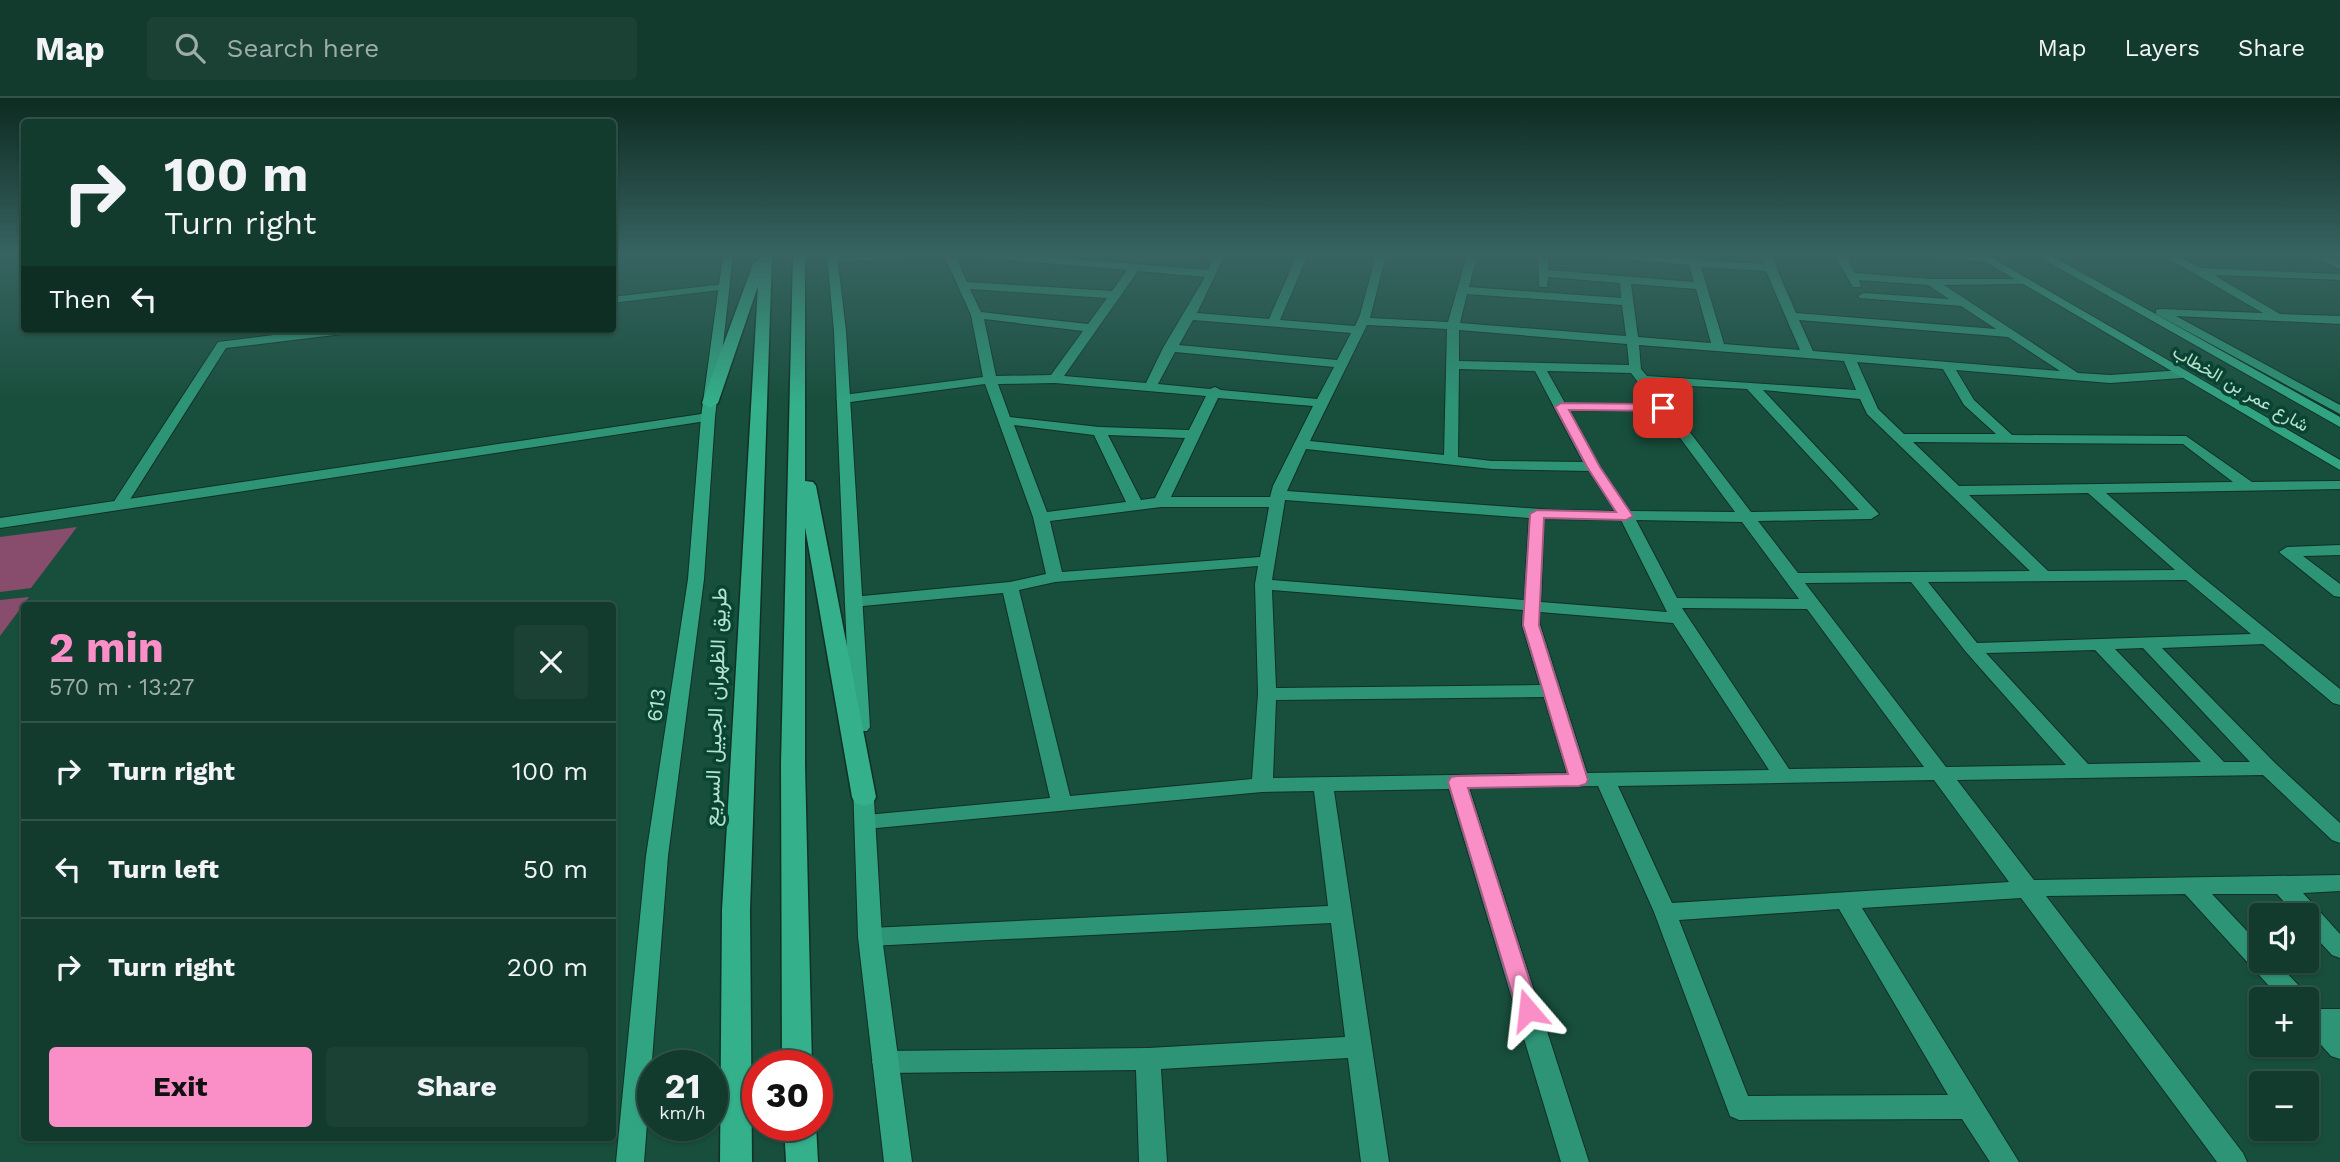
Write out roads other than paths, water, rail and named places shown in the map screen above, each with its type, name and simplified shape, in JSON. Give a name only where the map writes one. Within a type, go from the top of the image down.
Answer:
[{"type":"highway","points":[[709,410],[747,305]]},
{"type":"highway","name":"طريق الظهران الجبيل السريع","points":[[736,1162],[737,897],[762,305]]},
{"type":"highway","points":[[797,1050],[793,764],[798,305]]},
{"type":"highway","points":[[797,436],[864,797]]},
{"type":"highway","points":[[801,1141],[802,1162]]},
{"type":"main road","name":"613","points":[[630,1162],[657,856],[696,579],[709,410],[721,305]]},
{"type":"main road","points":[[837,305],[870,937],[898,1162]]},
{"type":"main road","name":"شارع عمر بن الخطاب","points":[[2063,305],[2340,466]]},
{"type":"main road","name":"شارع عمر بن الخطاب","points":[[2129,305],[2340,423]]},
{"type":"street","points":[[971,305],[977,315],[989,380],[1041,517],[1055,577]]},
{"type":"street","points":[[1055,379],[1108,305]]},
{"type":"street","points":[[1151,386],[1169,348],[1197,305]]},
{"type":"street","points":[[1273,323],[1281,305]]},
{"type":"street","points":[[1262,785],[1266,694],[1263,584],[1280,486],[1361,326],[1367,305]]},
{"type":"street","points":[[1451,461],[1454,326],[1459,305]]},
{"type":"street","points":[[1627,305],[1641,374],[1663,408],[2233,1162]]},
{"type":"street","points":[[1706,305],[1718,348]]},
{"type":"street","points":[[1786,305],[1808,355]]},
{"type":"street","points":[[1869,305],[1880,324]]},
{"type":"street","points":[[1966,305],[2076,376]]},
{"type":"street","points":[[2258,305],[2279,317]]},
{"type":"street","points":[[2141,311],[2340,320]]},
{"type":"street","points":[[2160,312],[2340,410]]},
{"type":"street","points":[[977,315],[1091,328]]},
{"type":"street","points":[[1192,316],[1273,323],[1454,326],[2110,379],[2182,374]]},
{"type":"street","points":[[1791,316],[2011,334]]},
{"type":"street","points":[[119,506],[222,345],[319,333]]},
{"type":"street","points":[[1169,348],[1342,364]]},
{"type":"street","points":[[1849,358],[1872,411],[2042,574]]},
{"type":"street","points":[[1455,365],[1641,374],[1865,395]]},
{"type":"street","points":[[1947,366],[1969,402],[2009,439]]},
{"type":"street","points":[[1539,367],[1593,467],[1626,516],[1675,610],[1784,777]]},
{"type":"street","points":[[843,399],[989,380],[1055,379],[1215,391],[1322,403]]},
{"type":"street","points":[[1041,517],[1161,502],[1279,498],[1537,514],[1746,517],[1871,514],[1751,385]]},
{"type":"street","points":[[1161,502],[1215,391]]},
{"type":"street","points":[[1561,407],[1663,408]]},
{"type":"street","points":[[0,523],[709,410]]},
{"type":"street","points":[[1003,420],[1099,431],[1195,435]]},
{"type":"street","points":[[2104,423],[2100,431],[2111,440]]},
{"type":"street","points":[[1099,431],[1136,506]]},
{"type":"street","points":[[1900,438],[2186,440],[2248,486]]},
{"type":"street","points":[[1301,444],[1492,465],[1593,467]]},
{"type":"street","points":[[1956,491],[2340,485]]},
{"type":"street","points":[[2092,489],[2190,575],[2337,693]]},
{"type":"street","points":[[1537,514],[1531,625],[1579,780]]},
{"type":"street","points":[[2339,551],[2287,552],[2340,592]]},
{"type":"street","points":[[852,603],[1010,587],[1055,577],[1266,561]]},
{"type":"street","points":[[1792,578],[2042,574],[2190,575]]},
{"type":"street","points":[[1915,576],[1972,649],[2083,772]]},
{"type":"street","points":[[1263,584],[1532,607],[1675,610],[1812,604]]},
{"type":"street","points":[[1010,587],[1061,802]]},
{"type":"street","points":[[1972,649],[2267,639]]},
{"type":"street","points":[[2148,643],[2268,768],[2340,835]]},
{"type":"street","points":[[2100,644],[2218,768]]},
{"type":"street","points":[[1266,694],[1551,691]]},
{"type":"street","points":[[866,822],[1262,785],[2268,768]]},
{"type":"street","points":[[1605,780],[1665,912],[1739,1108],[1969,1107]]},
{"type":"street","points":[[1457,782],[1575,1162]]},
{"type":"street","points":[[1323,784],[1375,1162]]},
{"type":"street","points":[[1665,912],[2027,889],[2340,883]]},
{"type":"street","points":[[2190,885],[2285,987]]},
{"type":"street","points":[[2283,886],[2340,949]]},
{"type":"street","points":[[1846,901],[1969,1107],[2005,1162]]},
{"type":"street","points":[[870,937],[1340,914]]},
{"type":"street","points":[[2319,1016],[2340,1019]]},
{"type":"street","points":[[2319,1024],[2340,1048]]},
{"type":"street","points":[[885,1062],[1148,1059],[1359,1047]]},
{"type":"street","points":[[1148,1059],[1153,1162]]}]
